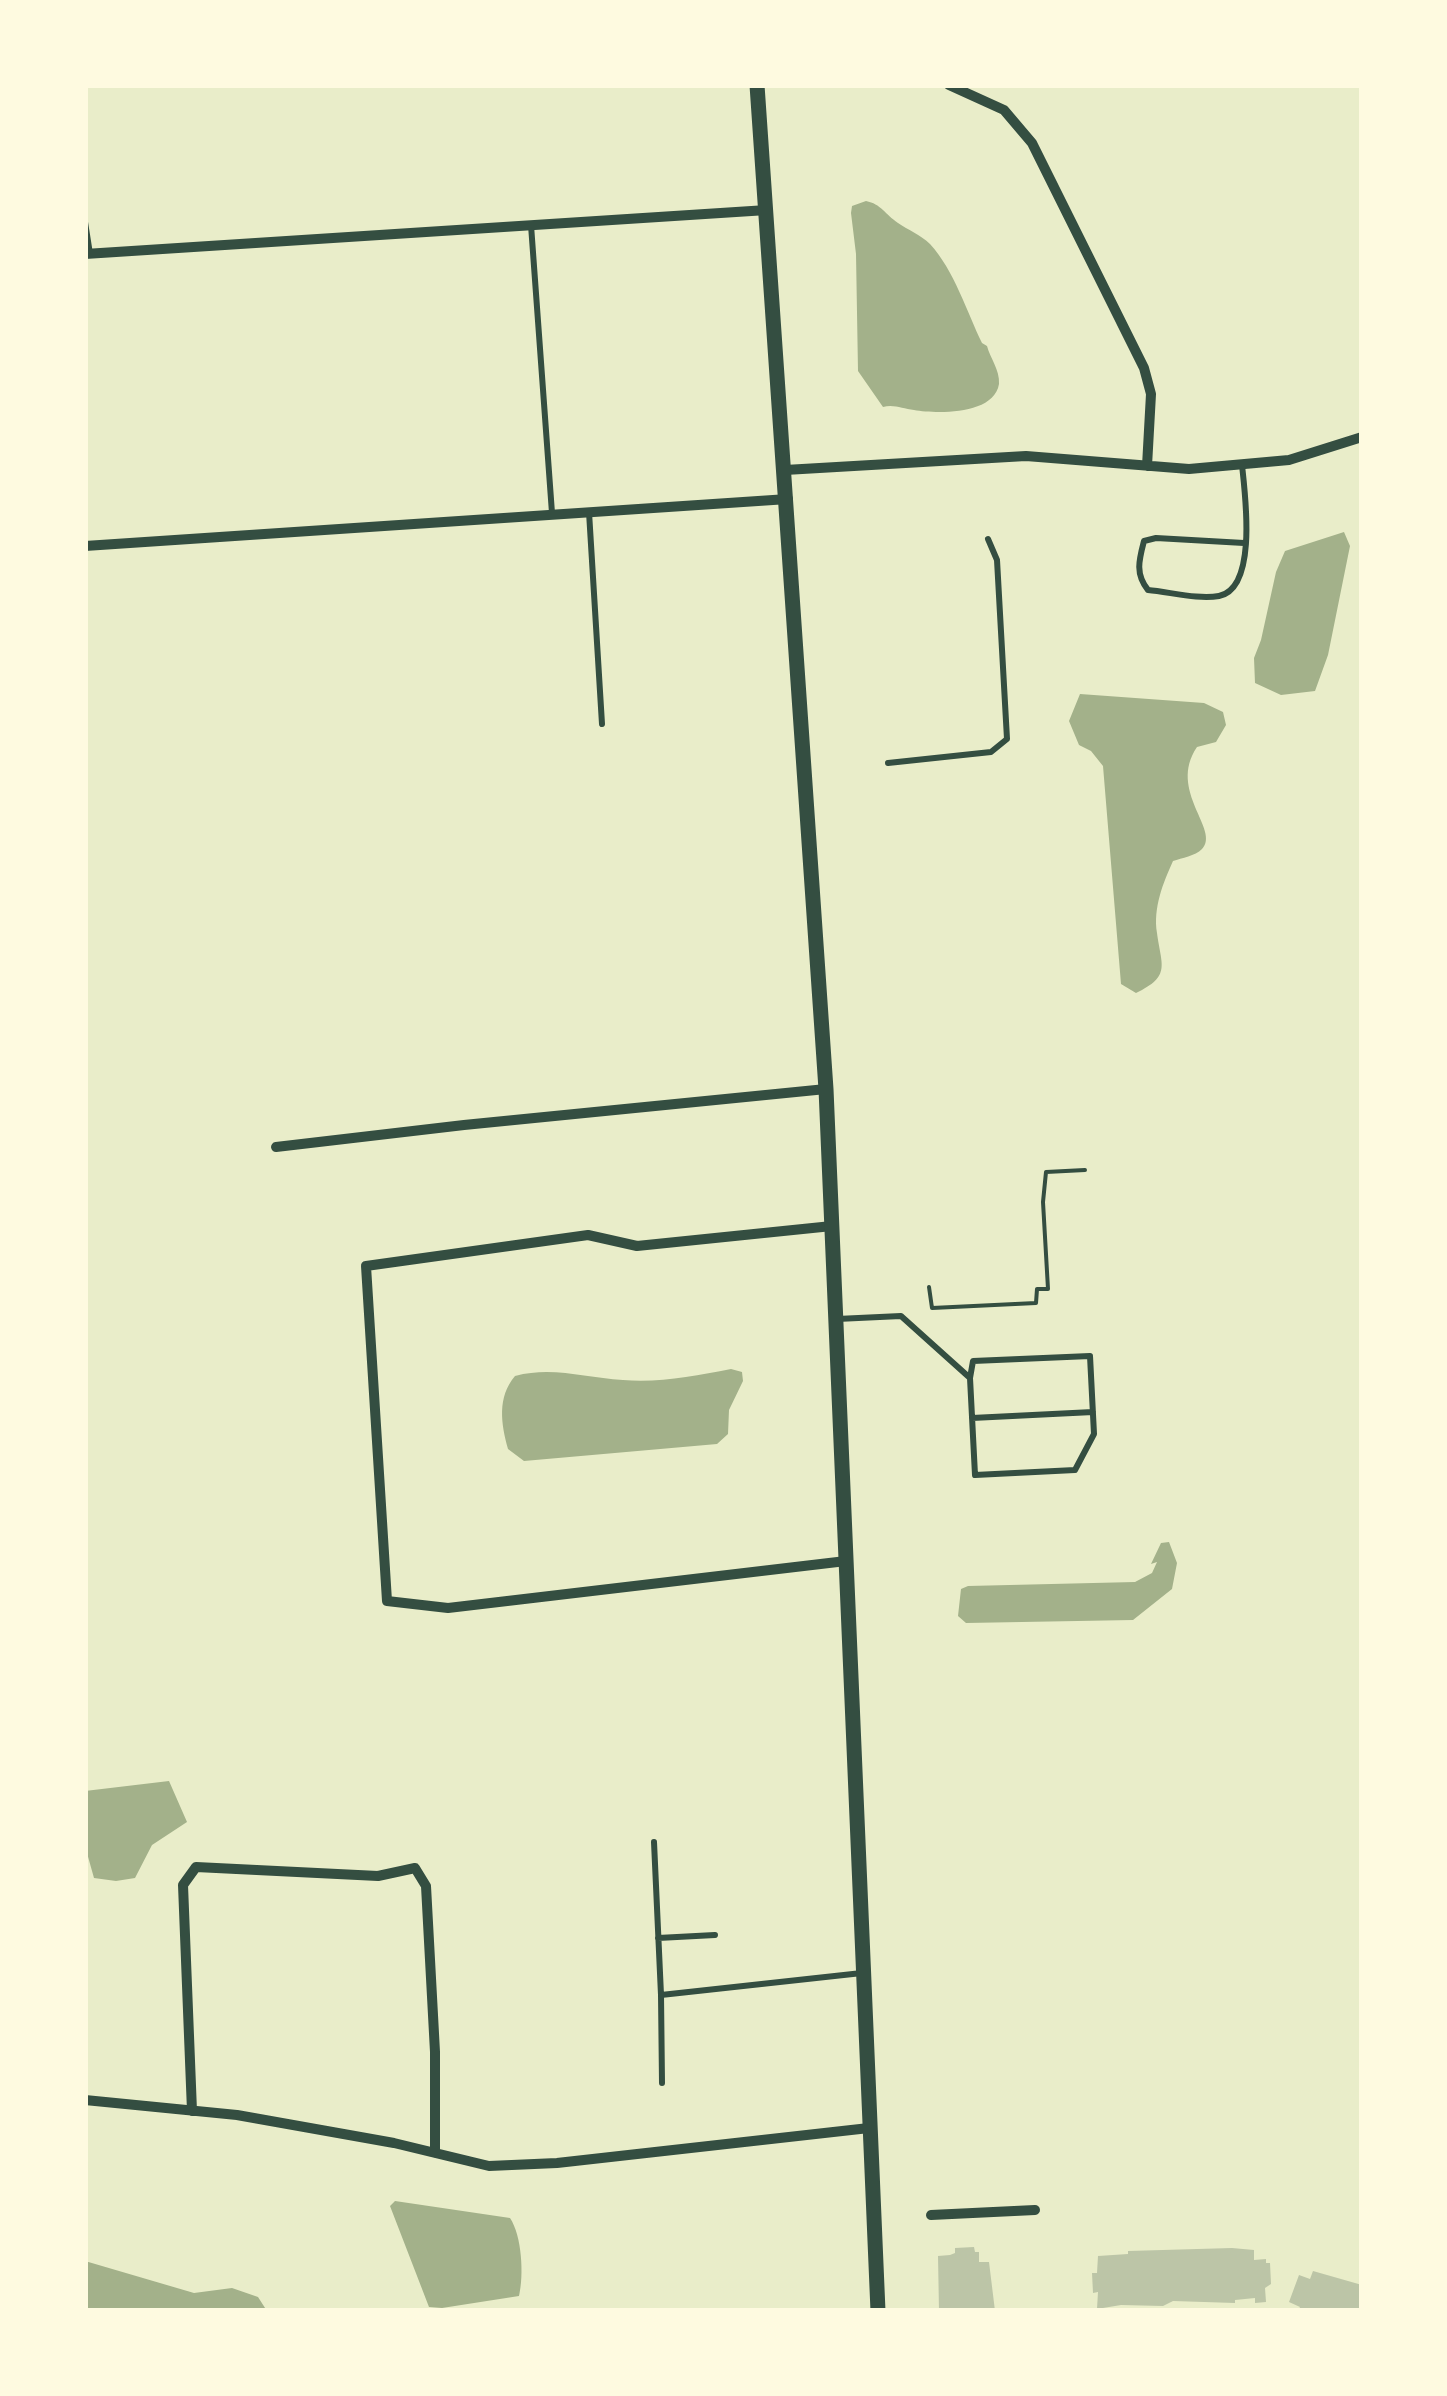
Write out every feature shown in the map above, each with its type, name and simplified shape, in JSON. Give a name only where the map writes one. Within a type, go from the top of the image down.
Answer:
[{"type":"street","points":[[757,85],[826,1089],[878,2311]]},
{"type":"street","points":[[949,85],[1004,110],[1032,143],[1144,368],[1151,394],[1147,466]]},
{"type":"street","points":[[87,254],[767,210]]},
{"type":"street","points":[[786,470],[1026,456],[1189,468],[1242,465],[1289,460],[1362,437]]},
{"type":"street","points":[[85,546],[788,499]]},
{"type":"street","points":[[276,1147],[464,1124],[826,1089]]},
{"type":"street","points":[[832,1226],[637,1246],[588,1234],[366,1266],[387,1601],[448,1608],[846,1560]]},
{"type":"street","points":[[192,2111],[183,1885],[196,1867],[378,1876],[415,1868],[426,1886],[435,2052],[435,2153]]},
{"type":"street","points":[[85,2100],[237,2115],[489,2166],[557,2164],[869,2128]]},
{"type":"street","points":[[931,2216],[1036,2210]]},
{"type":"lane","points":[[85,222],[87,254]]},
{"type":"lane","points":[[531,224],[552,513]]},
{"type":"lane","points":[[1242,465],[1246,514],[1242,578],[1231,592],[1217,596],[1148,590],[1140,581],[1138,564],[1144,540],[1244,543]]},
{"type":"lane","points":[[589,511],[602,724]]},
{"type":"lane","points":[[888,763],[992,752],[1007,740],[997,560],[988,538]]},
{"type":"lane","points":[[836,1319],[900,1316],[970,1378]]},
{"type":"lane","points":[[1090,1356],[1093,1412],[1094,1434],[1075,1470],[976,1475],[972,1361],[1090,1356]]},
{"type":"lane","points":[[972,1418],[1093,1412]]},
{"type":"lane","points":[[654,1842],[662,2083]]},
{"type":"lane","points":[[658,1938],[716,1934]]},
{"type":"lane","points":[[660,1996],[863,1973]]},
{"type":"path","points":[[930,1286],[932,1308],[1036,1302],[1037,1289],[1048,1289],[1043,1202],[1046,1172],[1085,1170]]},
{"type":"shaded area","points":[[866,201],[939,254],[998,374],[999,384],[987,402],[950,412],[883,407],[858,371],[856,254],[851,213],[852,206]]},
{"type":"shaded area","points":[[1344,532],[1350,546],[1328,655],[1315,691],[1281,695],[1255,683],[1254,658],[1285,551]]},
{"type":"shaded area","points":[[1080,694],[1204,703],[1223,712],[1226,725],[1216,742],[1197,747],[1189,763],[1190,794],[1206,841],[1199,851],[1173,861],[1156,914],[1162,969],[1155,981],[1136,993],[1121,984],[1103,766],[1091,751],[1079,745],[1069,721]]},
{"type":"shaded area","points":[[731,1369],[742,1372],[743,1381],[729,1410],[728,1434],[717,1444],[524,1461],[508,1449],[502,1411],[505,1393],[515,1376],[556,1372],[650,1381]]},
{"type":"shaded area","points":[[1169,1542],[1177,1563],[1172,1589],[1133,1620],[966,1623],[958,1616],[961,1589],[968,1586],[1135,1582],[1152,1573],[1157,1562],[1151,1564],[1161,1543]]},
{"type":"shaded area","points":[[169,1781],[187,1822],[152,1845],[135,1878],[94,1878],[85,1846],[85,1791]]},
{"type":"shaded area","points":[[395,2201],[510,2218],[521,2256],[519,2296],[429,2307],[390,2206]]},
{"type":"shaded area","points":[[85,2261],[194,2293],[232,2288],[258,2297],[267,2311],[85,2311]]},
{"type":"building","points":[[974,2247],[979,2252],[979,2262],[989,2262],[995,2311],[939,2311],[938,2256],[955,2253],[955,2248]]},
{"type":"building","points":[[1254,2250],[1254,2260],[1266,2259],[1270,2263],[1271,2284],[1265,2288],[1266,2302],[1255,2303],[1255,2298],[1235,2303],[1173,2301],[1163,2306],[1097,2309],[1098,2292],[1093,2293],[1092,2273],[1097,2273],[1098,2256],[1128,2251]]},
{"type":"building","points":[[1313,2271],[1362,2285],[1362,2311],[1298,2311],[1300,2307],[1289,2302],[1299,2275],[1310,2279]]}]
